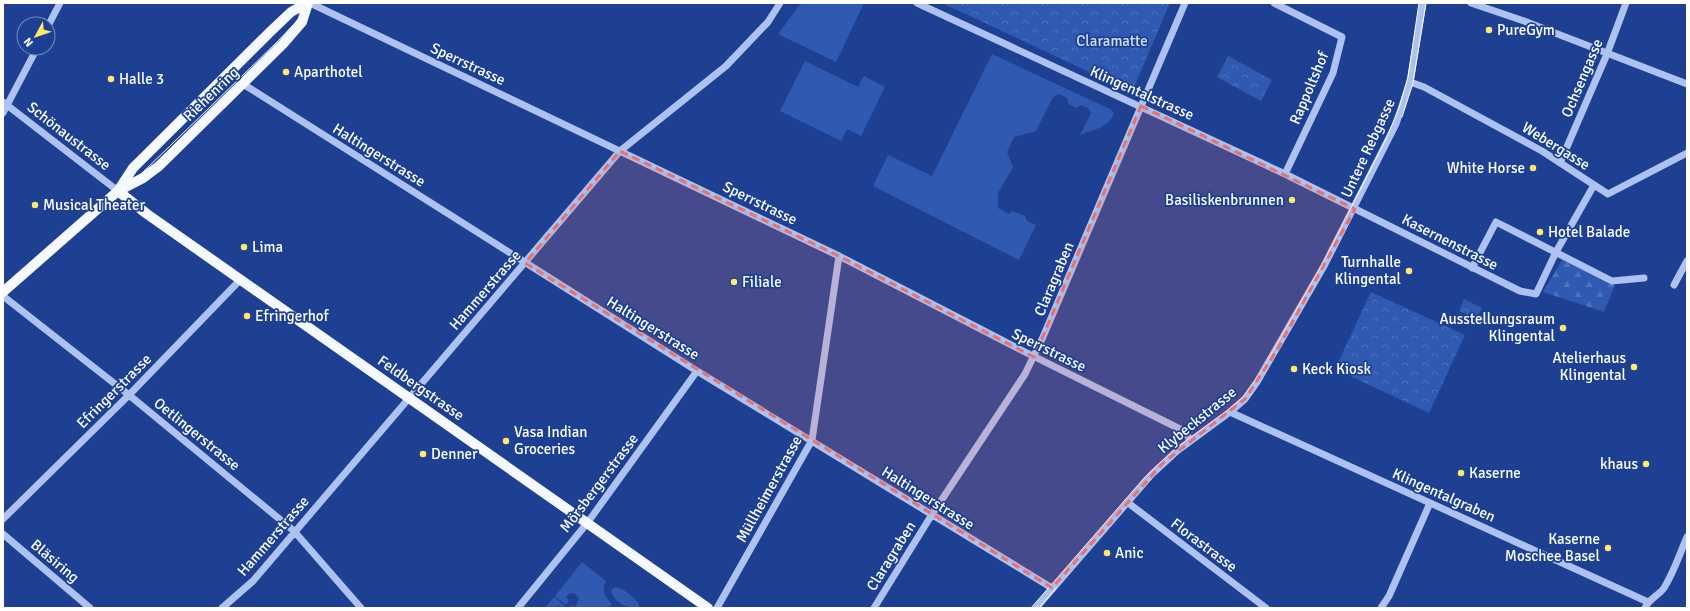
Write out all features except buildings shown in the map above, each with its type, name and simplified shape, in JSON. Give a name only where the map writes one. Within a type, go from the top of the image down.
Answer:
[{"type":"main road","name":"Riehenring","points":[[3,292],[118,191],[143,178],[159,166],[283,44],[302,22],[308,3]]},
{"type":"main road","name":"Riehenring","points":[[118,191],[133,168],[191,110],[291,12],[308,3]]},
{"type":"main road","name":"Feldbergstrasse","points":[[118,191],[140,209],[588,522],[708,608]]},
{"type":"street","points":[[53,16],[60,3]]},
{"type":"street","name":"Sperrstrasse","points":[[308,3],[839,256],[1182,430],[1191,440]]},
{"type":"street","name":"Hammerstrasse","points":[[222,608],[253,581],[294,531],[526,263],[620,151],[726,66],[768,22],[780,3]]},
{"type":"street","name":"Klingentalstrasse","points":[[917,3],[1141,106],[1355,209]]},
{"type":"street","name":"Claragraben","points":[[874,608],[931,516],[1025,374],[1185,3]]},
{"type":"street","name":"Rappoltshof","points":[[1274,3],[1342,37],[1332,73],[1285,174]]},
{"type":"street","name":"Untere Rebgasse","points":[[1355,209],[1396,124],[1410,82],[1422,3]]},
{"type":"street","points":[[1470,3],[1524,21],[1687,84]]},
{"type":"street","name":"Ochsengasse","points":[[1560,163],[1607,54],[1626,3]]},
{"type":"street","points":[[3,113],[5,104],[32,56]]},
{"type":"street","name":"Webergasse","points":[[1410,82],[1424,87],[1497,125],[1608,194],[1687,153]]},
{"type":"street","name":"Haltingerstrasse","points":[[243,84],[697,371],[812,440],[931,516],[1052,588]]},
{"type":"street","name":"Schönaustrasse","points":[[5,104],[118,191]]},
{"type":"street","points":[[1556,252],[1594,185]]},
{"type":"street","name":"Kasernenstrasse","points":[[1355,209],[1520,291],[1536,294],[1556,252]]},
{"type":"street","name":"Klybeckstrasse","points":[[1036,608],[1127,502],[1163,463],[1245,399],[1257,382],[1355,209]]},
{"type":"street","points":[[1472,268],[1496,222],[1612,281],[1644,278]]},
{"type":"street","name":"Müllheimerstrasse","points":[[717,608],[812,440],[839,256]]},
{"type":"street","points":[[1674,285],[1687,261]]},
{"type":"street","name":"Efringerstrasse","points":[[3,519],[129,395],[241,279]]},
{"type":"street","name":"Oetlingerstrasse","points":[[3,296],[129,395],[294,531],[361,608]]},
{"type":"street","name":"Mörsbergerstrasse","points":[[518,608],[588,522],[697,371]]},
{"type":"street","name":"Klingentalgraben","points":[[1230,412],[1430,503],[1646,605]]},
{"type":"street","name":"Florastrasse","points":[[1127,502],[1266,608]]},
{"type":"street","points":[[1381,608],[1390,596],[1430,503]]},
{"type":"street","name":"Bläsiring","points":[[3,534],[90,608]]},
{"type":"street","points":[[1646,605],[1662,590],[1668,580],[1687,536]]},
{"type":"highlighted area","points":[[1141,106],[1355,209],[1277,350],[1245,399],[1163,463],[1052,588],[525,263],[620,151],[839,256],[1034,357]]},
{"type":"green space","points":[[801,3],[864,3],[836,62],[778,34]]},
{"type":"green space","name":"Claramatte","points":[[942,3],[1170,3],[1132,92]]},
{"type":"green space","points":[[992,54],[1110,109],[1114,113],[1105,125],[1080,135],[1091,113],[1088,108],[1081,105],[1076,108],[1069,104],[1067,98],[1059,94],[1053,97],[1036,131],[1014,137],[1007,152],[1013,167],[998,193],[998,208],[1009,214],[1012,211],[1025,216],[1027,221],[1036,225],[1019,260],[873,186],[888,155],[932,176]]},
{"type":"green space","points":[[1228,56],[1272,80],[1261,101],[1217,77]]},
{"type":"green space","points":[[805,61],[858,87],[864,76],[885,87],[861,136],[847,129],[841,141],[780,111]]},
{"type":"green space","points":[[1562,260],[1615,285],[1604,312],[1543,292]]},
{"type":"green space","points":[[1371,292],[1465,335],[1429,413],[1335,369]]},
{"type":"green space","points":[[1464,299],[1482,308],[1476,319],[1459,311]]},
{"type":"green space","points":[[582,562],[606,581],[604,594],[612,604],[609,608],[569,608],[572,605],[575,607],[579,598],[574,593],[570,593],[566,597],[569,600],[566,605],[555,596]]},
{"type":"green space","points":[[616,587],[626,591],[632,596],[639,604],[639,608],[626,606],[619,603],[611,592],[612,589]]},
{"type":"green space","points":[[554,597],[565,606],[563,608],[559,606],[545,608]]},
{"type":"tram line","points":[[3,296],[140,175],[277,42],[311,3]]},
{"type":"tram line","points":[[1031,608],[1145,477],[1176,448],[1228,410],[1243,397],[1261,372],[1323,263],[1387,137],[1399,108],[1408,77],[1419,3]]},
{"type":"tram line","points":[[1402,117],[1413,83],[1426,3]]},
{"type":"tram line","points":[[1039,608],[1056,588]]},
{"type":"place","name":"PureGym","points":[[1489,30]]},
{"type":"place","name":"Aparthotel","points":[[286,72]]},
{"type":"place","name":"Halle 3","points":[[111,79]]},
{"type":"place","name":"White Horse","points":[[1533,168]]},
{"type":"place","name":"Basiliskenbrunnen","points":[[1292,200]]},
{"type":"place","name":"Musical Theater","points":[[35,205]]},
{"type":"place","name":"Hotel Balade","points":[[1540,232]]},
{"type":"place","name":"Lima","points":[[244,247]]},
{"type":"place","name":"Turnhalle Klingental","points":[[1409,271]]},
{"type":"place","name":"Filiale","points":[[734,282]]},
{"type":"place","name":"Efringerhof","points":[[247,316]]},
{"type":"place","name":"Ausstellungsraum Klingental","points":[[1563,328]]},
{"type":"place","name":"Atelierhaus Klingental","points":[[1634,367]]},
{"type":"place","name":"Keck Kiosk","points":[[1294,369]]},
{"type":"place","name":"Vasa Indian Groceries","points":[[506,441]]},
{"type":"place","name":"Denner","points":[[423,454]]},
{"type":"place","name":"khaus","points":[[1646,464]]},
{"type":"place","name":"Kaserne","points":[[1461,473]]},
{"type":"place","name":"Kaserne Moschee Basel","points":[[1608,548]]},
{"type":"place","name":"Anic","points":[[1107,553]]}]
